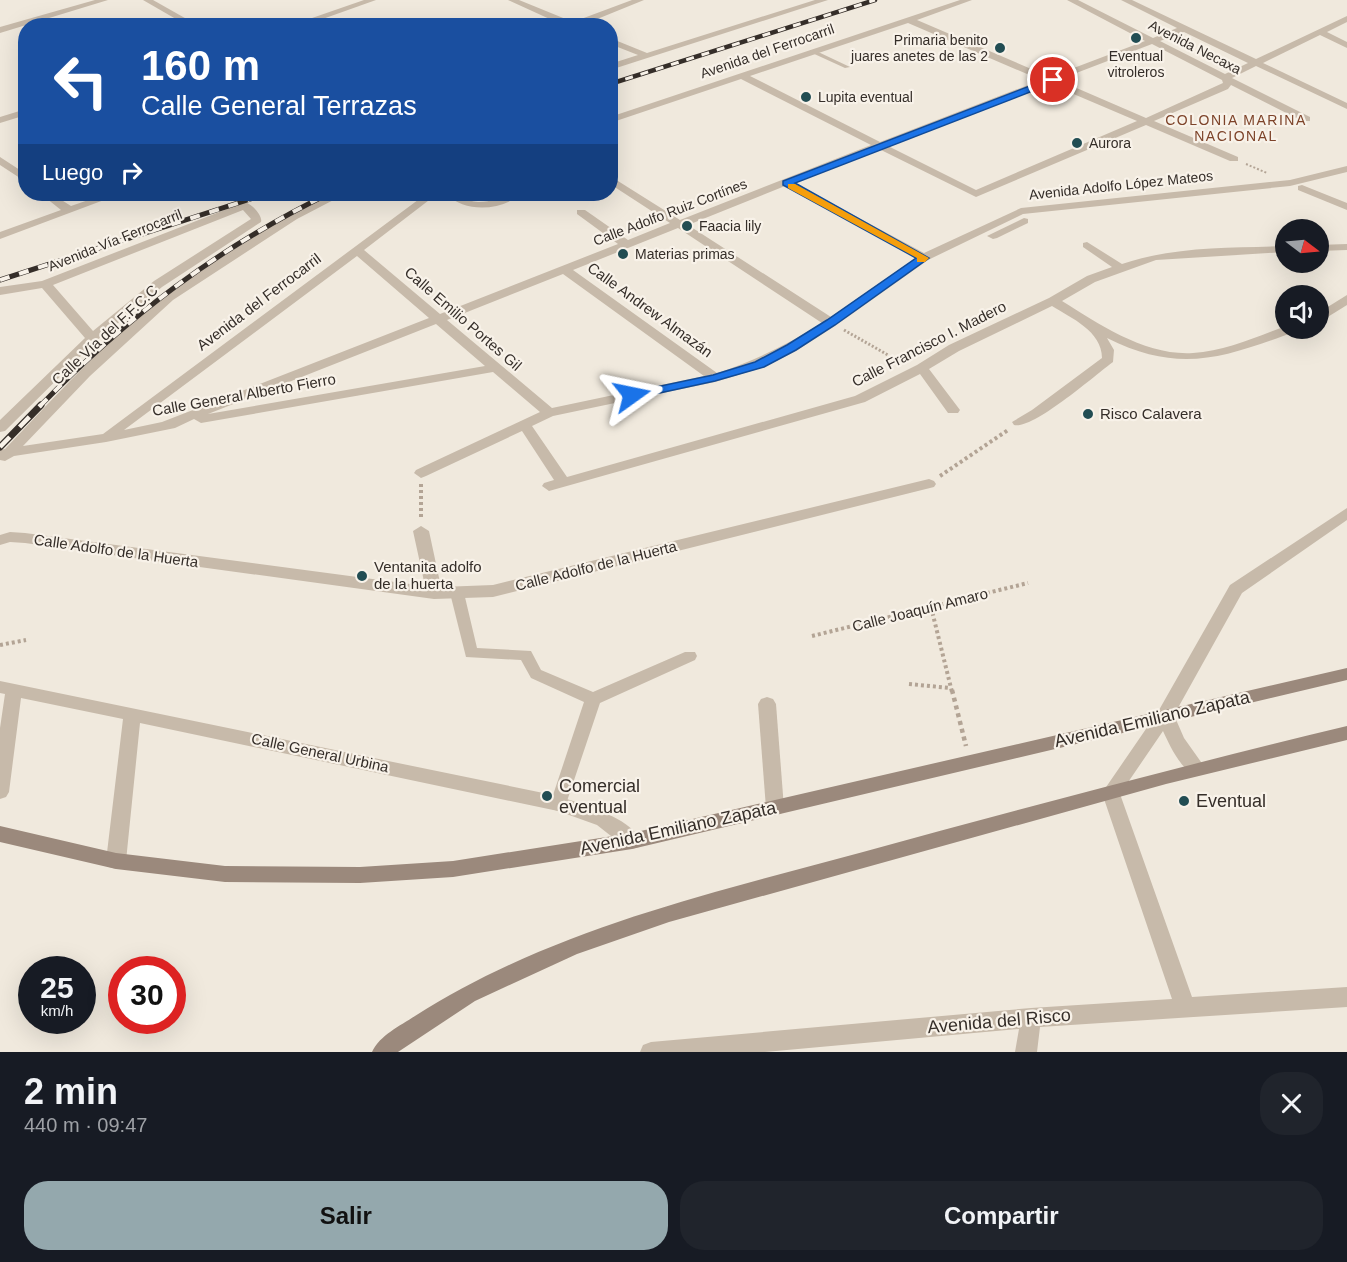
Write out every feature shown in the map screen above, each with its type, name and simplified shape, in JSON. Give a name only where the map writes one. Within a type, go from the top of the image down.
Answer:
[{"type":"main road","name":"Avenida Emiliano Zapata","points":[[0,834],[116,861],[225,874],[360,875],[453,869],[632,841],[1347,674]]},
{"type":"main road","points":[[383,1052],[396,1040],[468,994],[571,947],[669,913],[1197,769],[1347,733]]},
{"type":"street","points":[[42,18],[104,0]]},
{"type":"street","points":[[147,0],[180,18]]},
{"type":"street","points":[[317,18],[372,0]]},
{"type":"street","points":[[512,0],[555,18]]},
{"type":"street","points":[[591,18],[640,0]]},
{"type":"street","name":"Avenida del Ferrocarril","points":[[618,65],[824,0]]},
{"type":"street","name":"Avenida del Ferrocarril","points":[[618,117],[969,0]]},
{"type":"street","name":"Avenida Necaxa","points":[[1071,0],[1226,77],[1306,120]]},
{"type":"street","name":"Avenida Necaxa","points":[[1125,0],[1346,106]]},
{"type":"street","points":[[742,76],[976,194],[1225,87],[1228,83],[1226,77],[1347,19]]},
{"type":"street","points":[[909,20],[1234,159]]},
{"type":"street","points":[[0,30],[18,25]]},
{"type":"street","name":"Calle Adolfo Ruiz Cortínes","points":[[167,425],[1184,29]]},
{"type":"street","points":[[1320,32],[1347,45]]},
{"type":"street","points":[[618,43],[647,56]]},
{"type":"street","points":[[0,120],[18,114]]},
{"type":"street","points":[[0,160],[18,173]]},
{"type":"street","name":"Avenida Adolfo López Mateos","points":[[421,472],[549,413],[715,378],[759,364],[791,348],[831,323],[924,258],[1020,211],[1290,183],[1347,169]]},
{"type":"street","points":[[993,236],[1031,218],[1302,188],[1347,176]]},
{"type":"street","points":[[787,183],[924,258]]},
{"type":"street","points":[[618,184],[831,323]]},
{"type":"street","points":[[1302,188],[1347,207]]},
{"type":"street","points":[[56,201],[69,210]]},
{"type":"street","points":[[0,236],[95,201]]},
{"type":"street","name":"Calle Vía del F.F.C.C","points":[[2,457],[93,366],[169,297],[293,217],[326,201]]},
{"type":"street","name":"Avenida del Ferrocarril","points":[[106,438],[422,201]]},
{"type":"street","points":[[462,201],[469,205],[478,206],[494,201]]},
{"type":"street","name":"Avenida Vía Ferrocarril","points":[[45,284],[245,205],[257,220]]},
{"type":"street","points":[[581,212],[627,245]]},
{"type":"street","name":"Calle Vía del F.F.C.C","points":[[0,428],[92,338],[158,284],[257,220]]},
{"type":"street","points":[[1087,245],[1121,268]]},
{"type":"street","points":[[1329,248],[1347,247]]},
{"type":"street","name":"Calle Emilio Portes Gil","points":[[356,249],[549,413]]},
{"type":"street","name":"Calle Francisco I. Madero","points":[[524,424],[556,484],[861,399],[922,368],[954,348],[1053,301],[1091,279],[1154,257],[1275,250]]},
{"type":"street","name":"Calle Andrew Almazán","points":[[566,270],[715,378]]},
{"type":"street","points":[[0,291],[45,284],[92,338]]},
{"type":"street","points":[[1329,311],[1347,299]]},
{"type":"street","points":[[1053,301],[1089,324],[1143,348],[1165,354],[1190,357],[1247,344],[1275,334]]},
{"type":"street","points":[[1018,422],[1037,413],[1108,359],[1107,346],[1089,324]]},
{"type":"street","name":"Calle General Alberto Fierro","points":[[2,457],[167,425],[494,368]]},
{"type":"street","points":[[922,368],[953,410]]},
{"type":"street","name":"Calle Adolfo de la Huerta","points":[[0,540],[10,537],[25,538],[434,593],[493,591],[929,484]]},
{"type":"street","points":[[1185,1006],[1111,793],[1165,715],[1236,589],[1347,513]]},
{"type":"street","points":[[421,531],[434,593]]},
{"type":"street","points":[[457,593],[471,653],[526,655],[536,674],[593,699],[690,656]]},
{"type":"street","points":[[0,792],[7,688]]},
{"type":"street","name":"Calle General Urbina","points":[[7,688],[558,804],[604,820],[632,841]]},
{"type":"street","points":[[558,804],[593,699]]},
{"type":"street","points":[[766,704],[774,808]]},
{"type":"street","points":[[116,861],[132,714]]},
{"type":"street","points":[[1165,715],[1176,742],[1197,769]]},
{"type":"street","name":"Avenida del Risco","points":[[651,1052],[1031,1018],[1347,996]]},
{"type":"street","points":[[1026,1052],[1031,1018]]},
{"type":"lane","points":[[812,51],[847,67]]},
{"type":"path","points":[[1234,159],[1290,183]]},
{"type":"path","points":[[831,323],[888,354]]},
{"type":"path","points":[[929,484],[1018,422]]},
{"type":"path","points":[[421,472],[421,531]]},
{"type":"path","name":"Calle Joaquín Amaro","points":[[812,636],[1028,583]]},
{"type":"path","points":[[931,607],[970,762]]},
{"type":"path","points":[[0,645],[26,640]]},
{"type":"path","points":[[909,684],[950,688]]},
{"type":"railway","points":[[618,81],[875,0]]},
{"type":"railway","points":[[0,280],[244,201]]},
{"type":"railway","points":[[40,406],[106,343],[175,287],[248,238],[314,201]]},
{"type":"railway","points":[[0,447],[40,406]]},
{"type":"slow traffic","points":[[792,186],[924,258],[921,260]]},
{"type":"place","name":"Eventual vitroleros","points":[[1136,38]]},
{"type":"place","name":"Primaria benito juares anetes de las 2","points":[[1000,48]]},
{"type":"place","name":"Lupita eventual","points":[[806,97]]},
{"type":"place","name":"Aurora","points":[[1077,143]]},
{"type":"place","name":"Faacia lily","points":[[687,226]]},
{"type":"place","name":"Materias primas","points":[[623,254]]},
{"type":"place","name":"Risco Calavera","points":[[1088,414]]},
{"type":"place","name":"Ventanita adolfo de la huerta","points":[[362,576]]},
{"type":"place","name":"Comercial eventual","points":[[547,796]]},
{"type":"place","name":"Eventual","points":[[1184,801]]},
{"type":"district","name":"COLONIA MARINA NACIONAL","points":[[1236,128]]},
{"type":"route","points":[[632,395],[715,378],[759,364],[791,348],[831,323],[924,258],[787,183],[1053,80]]}]
